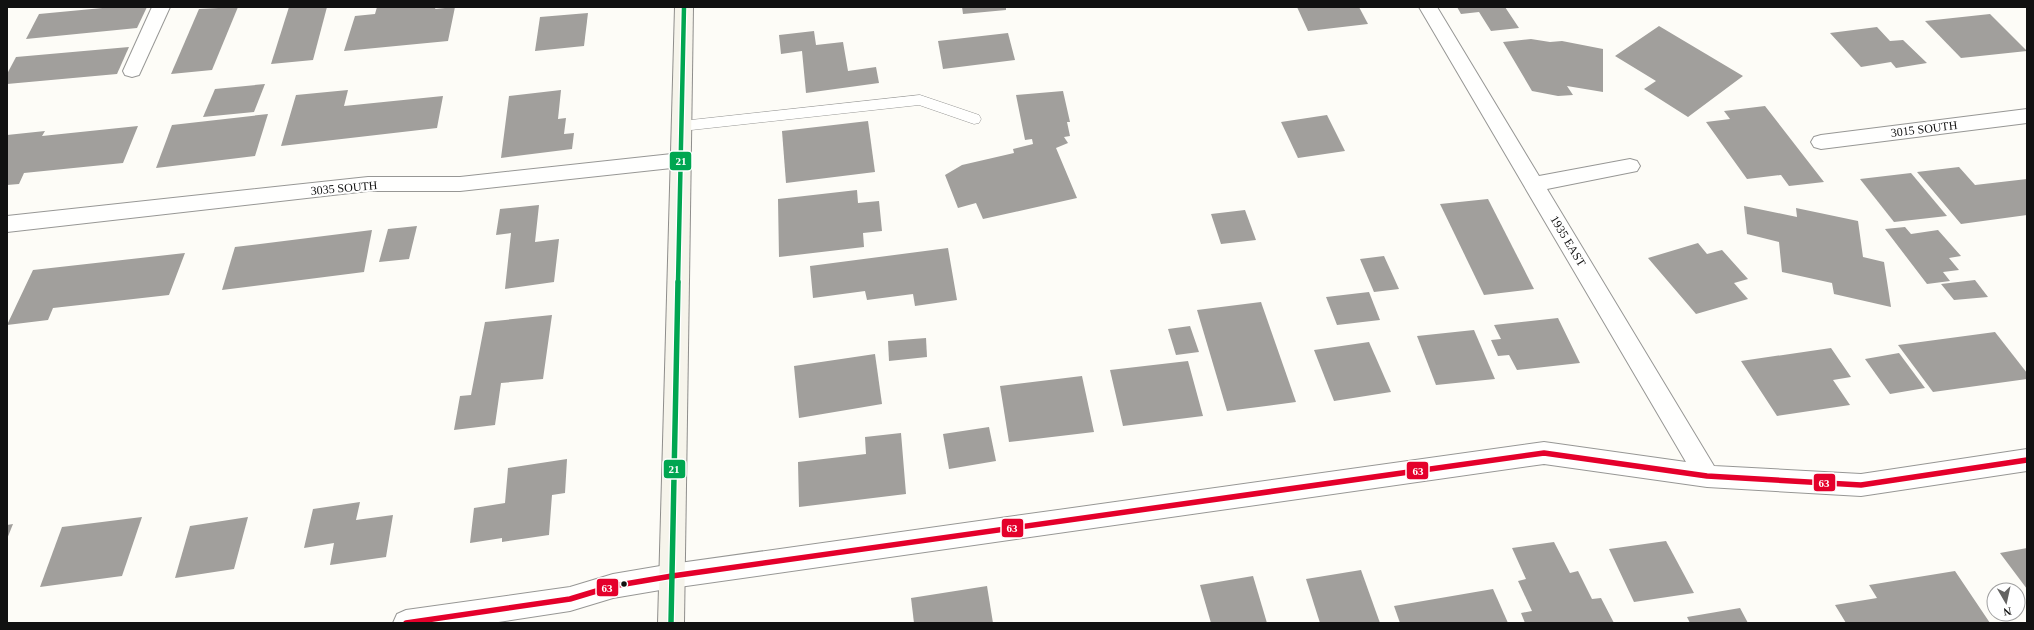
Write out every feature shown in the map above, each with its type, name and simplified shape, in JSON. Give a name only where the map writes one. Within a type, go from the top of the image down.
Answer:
[{"type":"street","points":[[132,71],[161,7]]},
{"type":"street","points":[[671,623],[684,7]]},
{"type":"street","name":"1935 EAST","points":[[1428,7],[1707,476]]},
{"type":"street","name":"3015 SOUTH","points":[[1821,142],[2027,116]]},
{"type":"street","name":"3035 SOUTH","points":[[7,224],[368,184],[460,184],[681,160]]},
{"type":"street","points":[[1534,184],[1630,166]]},
{"type":"street","points":[[406,623],[570,599],[613,586],[672,576],[1544,453],[1707,476],[1861,485],[2027,460]]},
{"type":"lane","points":[[682,126],[920,100],[974,119]]},
{"type":"building","points":[[113,7],[147,7],[137,28],[26,39],[39,14]]},
{"type":"building","points":[[238,7],[212,70],[171,74],[199,9]]},
{"type":"building","points":[[289,7],[327,7],[313,60],[271,64]]},
{"type":"building","points":[[377,7],[436,7],[435,9],[455,7],[448,41],[344,51],[355,16],[375,14]]},
{"type":"building","points":[[962,7],[1006,7],[1006,10],[963,14]]},
{"type":"building","points":[[1297,7],[1359,7],[1368,24],[1308,31]]},
{"type":"building","points":[[1457,7],[1505,7],[1519,28],[1491,31],[1479,12],[1461,14]]},
{"type":"building","points":[[588,13],[584,46],[535,51],[540,17]]},
{"type":"building","points":[[1990,14],[2027,51],[1961,58],[1925,21]]},
{"type":"building","points":[[1659,26],[1743,76],[1688,117],[1644,89],[1656,81],[1615,56]]},
{"type":"building","points":[[1877,27],[1890,41],[1903,40],[1927,63],[1896,68],[1891,62],[1861,67],[1830,33]]},
{"type":"building","points":[[814,31],[816,45],[843,42],[848,71],[876,67],[879,83],[806,93],[802,51],[781,54],[779,35]]},
{"type":"building","points":[[1008,33],[1015,60],[943,69],[938,41]]},
{"type":"building","points":[[1531,39],[1550,42],[1562,41],[1603,49],[1603,92],[1567,86],[1573,95],[1558,96],[1532,91],[1503,42]]},
{"type":"building","points":[[129,47],[117,74],[7,84],[7,74],[16,57]]},
{"type":"building","points":[[265,84],[254,112],[203,117],[215,89]]},
{"type":"building","points":[[348,90],[344,106],[443,96],[437,128],[281,146],[296,95]]},
{"type":"building","points":[[561,90],[558,119],[566,118],[564,134],[574,133],[572,149],[501,158],[509,96]]},
{"type":"building","points":[[1063,91],[1070,122],[1067,122],[1070,136],[1064,137],[1068,143],[1056,148],[1077,198],[983,219],[976,203],[958,208],[945,175],[962,165],[1014,153],[1013,149],[1033,144],[1032,139],[1025,140],[1016,95]]},
{"type":"building","points":[[1765,106],[1824,182],[1789,186],[1781,175],[1747,179],[1706,122],[1730,119],[1724,111]]},
{"type":"building","points":[[268,114],[255,156],[156,168],[172,125]]},
{"type":"building","points":[[1327,115],[1345,151],[1298,158],[1281,122]]},
{"type":"building","points":[[868,121],[875,172],[786,183],[782,131]]},
{"type":"building","points":[[138,126],[123,163],[24,173],[19,184],[7,185],[7,135],[45,131],[42,136]]},
{"type":"building","points":[[1959,167],[1975,185],[2027,179],[2027,215],[1961,224],[1917,172]]},
{"type":"building","points":[[1911,173],[1947,216],[1894,222],[1860,179]]},
{"type":"building","points":[[857,190],[858,203],[879,201],[882,231],[863,233],[864,247],[779,257],[778,199]]},
{"type":"building","points":[[1488,199],[1534,289],[1484,295],[1440,204]]},
{"type":"building","points":[[539,205],[535,242],[559,239],[554,282],[505,289],[511,233],[496,235],[500,209]]},
{"type":"building","points":[[1744,206],[1797,217],[1796,208],[1858,221],[1863,257],[1884,262],[1891,307],[1834,294],[1832,283],[1782,272],[1779,242],[1747,234]]},
{"type":"building","points":[[1245,210],[1256,240],[1221,244],[1211,214]]},
{"type":"building","points":[[417,226],[409,259],[379,262],[388,229]]},
{"type":"building","points":[[1905,227],[1911,234],[1938,230],[1961,256],[1949,258],[1959,270],[1943,272],[1950,281],[1927,284],[1885,229]]},
{"type":"building","points":[[372,230],[364,272],[222,290],[235,247]]},
{"type":"building","points":[[1698,243],[1707,254],[1722,250],[1748,279],[1734,283],[1748,299],[1696,314],[1648,258]]},
{"type":"building","points":[[948,248],[957,300],[915,306],[913,294],[867,300],[865,291],[813,298],[810,266]]},
{"type":"building","points":[[185,253],[169,295],[53,308],[48,320],[7,325],[33,270]]},
{"type":"building","points":[[1384,256],[1399,289],[1374,292],[1360,259]]},
{"type":"building","points":[[1975,280],[1988,297],[1954,300],[1941,284]]},
{"type":"building","points":[[1369,292],[1380,320],[1337,325],[1326,297]]},
{"type":"building","points":[[1261,302],[1296,402],[1227,411],[1197,310]]},
{"type":"building","points":[[552,315],[543,379],[501,383],[495,425],[454,430],[460,396],[471,395],[485,322]]},
{"type":"building","points":[[1558,318],[1580,363],[1517,370],[1509,355],[1498,356],[1491,340],[1501,339],[1494,325]]},
{"type":"building","points":[[1190,326],[1199,352],[1176,355],[1168,329]]},
{"type":"building","points":[[1474,330],[1495,379],[1436,385],[1417,336]]},
{"type":"building","points":[[1995,332],[2027,373],[2027,379],[1933,392],[1898,345]]},
{"type":"building","points":[[926,338],[927,357],[889,361],[888,341]]},
{"type":"building","points":[[1369,342],[1391,392],[1334,401],[1314,350]]},
{"type":"building","points":[[1831,348],[1851,377],[1833,380],[1850,405],[1777,416],[1741,361]]},
{"type":"building","points":[[1899,353],[1925,388],[1890,394],[1865,359]]},
{"type":"building","points":[[875,354],[882,404],[799,418],[794,366]]},
{"type":"building","points":[[1188,361],[1203,416],[1123,426],[1110,370]]},
{"type":"building","points":[[1082,376],[1094,432],[1009,442],[1000,386]]},
{"type":"building","points":[[989,427],[996,461],[949,469],[943,434]]},
{"type":"building","points":[[901,433],[906,494],[799,507],[798,462],[866,454],[865,437]]},
{"type":"building","points":[[567,459],[565,493],[552,495],[549,535],[502,542],[502,538],[470,543],[474,508],[505,503],[508,468]]},
{"type":"building","points":[[360,502],[356,520],[393,515],[386,557],[330,565],[334,543],[304,548],[313,509]]},
{"type":"building","points":[[142,517],[122,576],[40,587],[62,527]]},
{"type":"building","points":[[248,517],[234,569],[175,578],[190,526]]},
{"type":"building","points":[[13,524],[7,539],[7,525]]},
{"type":"building","points":[[1666,541],[1694,593],[1634,602],[1609,549]]},
{"type":"building","points":[[1554,542],[1570,573],[1578,571],[1592,599],[1601,598],[1614,623],[1525,623],[1521,613],[1532,611],[1518,581],[1526,579],[1512,548]]},
{"type":"building","points":[[2027,548],[2027,589],[2026,582],[2022,582],[2000,553]]},
{"type":"building","points":[[1361,570],[1380,623],[1320,623],[1306,579]]},
{"type":"building","points":[[1955,571],[1986,617],[1986,622],[1990,623],[1846,623],[1835,605],[1877,598],[1869,585]]},
{"type":"building","points":[[1253,576],[1267,623],[1211,623],[1200,585]]},
{"type":"building","points":[[987,586],[993,623],[914,623],[911,598]]},
{"type":"building","points":[[1493,589],[1508,623],[1400,623],[1394,606]]},
{"type":"building","points":[[1740,608],[1748,623],[1690,623],[1687,617]]},
{"type":"transit line","name":"21","points":[[671,623],[684,7]]},
{"type":"transit line","name":"63","points":[[406,623],[570,599],[613,586],[672,576],[1544,453],[1707,476],[1861,485],[2027,460]]}]
